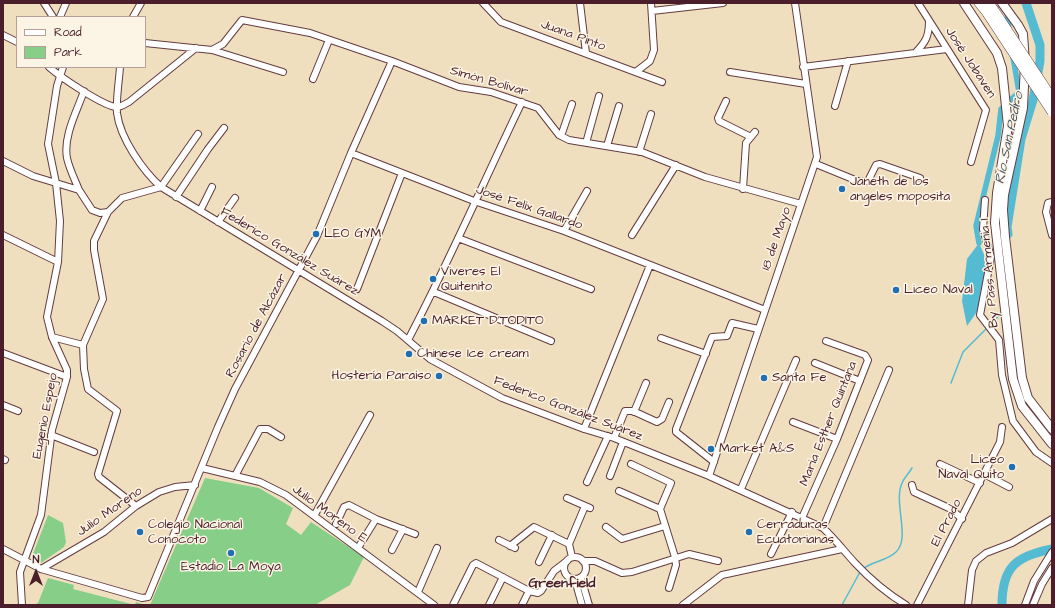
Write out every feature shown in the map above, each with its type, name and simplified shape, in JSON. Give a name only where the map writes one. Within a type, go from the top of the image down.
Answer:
[{"type":"highway","points":[[980,3],[990,9],[1052,98]]},
{"type":"highway","points":[[990,9],[1052,112]]},
{"type":"main road","name":"By Pass Armenia I","points":[[964,3],[997,53],[1002,68],[1008,114],[1007,136],[997,193],[995,223],[1013,379],[1022,406],[1052,444]]},
{"type":"main road","name":"By Pass Armenia I","points":[[1002,3],[1018,25],[1024,44],[1025,89],[1023,108],[1003,203],[1005,237],[1022,378],[1028,398],[1052,429]]},
{"type":"street","points":[[44,3],[52,16]]},
{"type":"street","points":[[60,16],[66,3]]},
{"type":"street","points":[[134,16],[141,3]]},
{"type":"street","name":"Juana Pinto","points":[[483,3],[484,6],[501,22],[637,71],[662,82]]},
{"type":"street","points":[[580,3],[586,53]]},
{"type":"street","points":[[637,71],[650,61],[653,55],[654,43],[651,3]]},
{"type":"street","points":[[652,11],[723,3]]},
{"type":"street","name":"18 de Mayo","points":[[709,476],[758,329],[816,164],[818,150],[803,67],[795,3]]},
{"type":"street","name":"José Jobaven","points":[[918,3],[986,110],[971,162]]},
{"type":"street","name":"Simón Bolívar","points":[[212,50],[223,44],[242,20],[302,31],[392,61],[459,87],[491,92],[538,108],[561,136]]},
{"type":"street","points":[[915,53],[927,40],[929,21]]},
{"type":"street","points":[[3,35],[16,42]]},
{"type":"street","points":[[313,79],[329,40]]},
{"type":"street","points":[[146,43],[212,50],[283,72]]},
{"type":"street","points":[[50,68],[60,77],[84,91],[111,106],[117,107],[128,102],[196,48]]},
{"type":"street","points":[[803,67],[947,48]]},
{"type":"street","name":"Rosario de Alcázar","points":[[41,569],[142,598],[148,597],[235,389],[317,236],[351,153],[392,61]]},
{"type":"street","points":[[835,106],[848,61]]},
{"type":"street","name":"Eugenio Espejo","points":[[21,602],[20,572],[41,515],[51,434],[67,378],[67,370],[52,337],[47,317],[58,262],[60,221],[56,183],[48,144],[63,68]]},
{"type":"street","name":"Federico González Suárez","points":[[120,68],[117,107],[119,121],[128,145],[140,163],[161,187],[379,319],[408,340],[430,359],[502,398],[584,429],[611,437],[709,476],[792,512],[823,528],[837,541],[842,549],[857,565],[903,604]]},
{"type":"street","points":[[730,72],[806,84]]},
{"type":"street","points":[[84,91],[67,140],[67,159],[79,190],[92,210],[100,213],[108,212]]},
{"type":"street","points":[[586,142],[599,96]]},
{"type":"street","points":[[726,101],[719,121],[753,134],[746,143],[744,189]]},
{"type":"street","points":[[408,340],[434,292],[474,201],[522,102]]},
{"type":"street","points":[[572,104],[561,136],[568,140],[639,152],[744,189],[801,204]]},
{"type":"street","points":[[608,146],[619,106]]},
{"type":"street","points":[[639,152],[651,114]]},
{"type":"street","points":[[176,196],[224,128]]},
{"type":"street","points":[[136,506],[99,477],[98,474],[117,411],[88,389],[84,369],[84,345],[103,299],[94,250],[96,233],[108,212],[122,198],[161,187],[198,134]]},
{"type":"street","name":"José Felix Gallardo","points":[[351,153],[474,201],[564,231],[765,310]]},
{"type":"street","points":[[3,161],[33,176],[79,190]]},
{"type":"street","points":[[816,164],[860,182],[868,181],[876,165],[880,164],[920,178]]},
{"type":"street","points":[[632,235],[676,165]]},
{"type":"street","points":[[356,289],[402,173]]},
{"type":"street","points":[[200,210],[212,187]]},
{"type":"street","points":[[564,231],[587,190]]},
{"type":"street","points":[[218,222],[235,198]]},
{"type":"street","points":[[985,200],[983,230],[991,257],[980,315],[999,340],[1002,375],[1013,421],[1036,452],[1052,463]]},
{"type":"street","points":[[1052,202],[1047,206],[1047,215],[1052,235]]},
{"type":"street","points":[[3,235],[58,262]]},
{"type":"street","points":[[458,238],[591,289]]},
{"type":"street","points":[[584,429],[650,265]]},
{"type":"street","points":[[434,292],[551,341]]},
{"type":"street","points":[[714,462],[676,432],[676,429],[712,337],[727,336],[732,323],[758,329]]},
{"type":"street","points":[[52,337],[84,345]]},
{"type":"street","points":[[660,338],[706,354]]},
{"type":"street","name":"Maria Esther Quintana","points":[[802,518],[837,439],[868,360],[867,357],[826,341]]},
{"type":"street","points":[[3,353],[67,378]]},
{"type":"street","points":[[741,490],[796,360]]},
{"type":"street","points":[[815,363],[860,381]]},
{"type":"street","points":[[823,528],[889,370]]},
{"type":"street","points":[[634,412],[646,383]]},
{"type":"street","points":[[587,482],[624,413],[630,410],[657,422],[662,419],[669,402]]},
{"type":"street","points":[[3,405],[18,411]]},
{"type":"street","points":[[314,516],[370,415]]},
{"type":"street","points":[[793,422],[837,439]]},
{"type":"street","name":"El Prado","points":[[917,605],[1000,442],[1002,427]]},
{"type":"street","points":[[236,476],[260,429],[268,429],[281,437]]},
{"type":"street","points":[[51,434],[94,452]]},
{"type":"street","points":[[610,476],[623,442]]},
{"type":"street","points":[[631,464],[671,483],[660,509],[675,557],[676,565],[669,588]]},
{"type":"street","points":[[940,464],[980,483]]},
{"type":"street","name":"Julio Moreno E.","points":[[202,468],[260,482],[286,495],[434,605]]},
{"type":"street","points":[[984,474],[1009,487]]},
{"type":"street","name":"Julio Moreno","points":[[41,569],[104,532],[136,506],[159,492],[175,487],[195,485]]},
{"type":"street","points":[[912,485],[914,492],[951,509],[962,519]]},
{"type":"street","points":[[619,491],[660,509]]},
{"type":"street","points":[[567,498],[588,507],[569,544],[569,559],[565,569],[569,578],[578,579]]},
{"type":"street","points":[[336,524],[344,507],[349,505],[376,519],[415,534]]},
{"type":"street","points":[[771,554],[792,512]]},
{"type":"street","points":[[358,548],[376,519]]},
{"type":"street","points":[[968,605],[972,570],[976,561],[986,553],[1012,542],[1052,519]]},
{"type":"street","points":[[606,527],[622,539],[665,526]]},
{"type":"street","points":[[499,540],[512,547],[534,527],[569,544]]},
{"type":"street","points":[[392,550],[404,529]]},
{"type":"street","points":[[532,558],[540,562],[552,535]]},
{"type":"street","points":[[418,592],[437,548]]},
{"type":"street","points":[[3,549],[41,569]]},
{"type":"street","points":[[683,605],[722,575],[842,549]]},
{"type":"street","points":[[1025,605],[1034,582],[1052,552]]},
{"type":"street","points":[[583,561],[595,561],[622,573],[632,572],[675,557],[689,554],[718,561]]},
{"type":"street","points":[[453,605],[473,565],[476,563],[533,593],[541,591],[557,568],[569,559],[578,557],[583,561],[586,570],[578,579]]},
{"type":"street","points":[[557,568],[565,569]]},
{"type":"street","points":[[1033,605],[1042,584],[1052,568]]},
{"type":"street","points":[[488,605],[503,577]]},
{"type":"street","points":[[578,579],[582,605]]},
{"type":"street","points":[[578,579],[590,605]]},
{"type":"street","points":[[522,605],[529,591]]},
{"type":"street","points":[[18,605],[21,602]]},
{"type":"green space","points":[[205,478],[259,488],[293,508],[286,524],[301,535],[311,522],[364,557],[350,585],[315,605],[150,605]]},
{"type":"green space","points":[[48,515],[63,523],[66,542],[64,547],[41,563],[31,559]]},
{"type":"green space","points":[[48,578],[74,585],[73,589],[135,605],[34,605],[38,603]]},
{"type":"green space","points":[[136,602],[146,605],[135,605]]},
{"type":"water","points":[[979,243],[986,259],[981,306],[967,326],[962,301],[967,259]]},
{"type":"waterway","name":"Río San Pedro","points":[[1008,234],[1007,227],[1021,139],[1033,100],[1040,61],[1040,45],[1026,3]]},
{"type":"waterway","points":[[1007,11],[1009,30]]},
{"type":"waterway","points":[[979,243],[976,226],[998,136],[1001,109],[1019,92],[1013,57]]},
{"type":"waterway","points":[[991,323],[1003,312]]},
{"type":"waterway","points":[[951,383],[963,352],[986,329]]},
{"type":"waterway","points":[[863,569],[892,555],[900,546],[902,538],[899,500],[900,491],[903,481],[912,468]]},
{"type":"waterway","name":"Río San Pedro","points":[[1002,605],[1005,581],[1008,572],[1014,565],[1029,555],[1052,549]]},
{"type":"waterway","points":[[842,605],[860,572]]},
{"type":"place","name":"Janeth de los angeles moposita","points":[[842,189]]},
{"type":"place","name":"LEO GYM","points":[[316,234]]},
{"type":"place","name":"Viveres El Quitenito","points":[[433,279]]},
{"type":"place","name":"Liceo Naval","points":[[896,290]]},
{"type":"place","name":"MARKET D'TODITO","points":[[424,321]]},
{"type":"place","name":"Chinese Ice cream","points":[[409,354]]},
{"type":"place","name":"Hostería Paraíso","points":[[439,376]]},
{"type":"place","name":"Santa Fe","points":[[764,378]]},
{"type":"place","name":"Market A&S","points":[[711,449]]},
{"type":"place","name":"Liceo Naval Quito","points":[[1012,467]]},
{"type":"place","name":"Colegio Nacional Conocoto","points":[[140,532]]},
{"type":"place","name":"Cerraduras Ecuatorianas","points":[[749,532]]},
{"type":"place","name":"Estadio La Moya","points":[[231,553]]},
{"type":"district","name":"Greenfield","points":[[562,584]]}]
